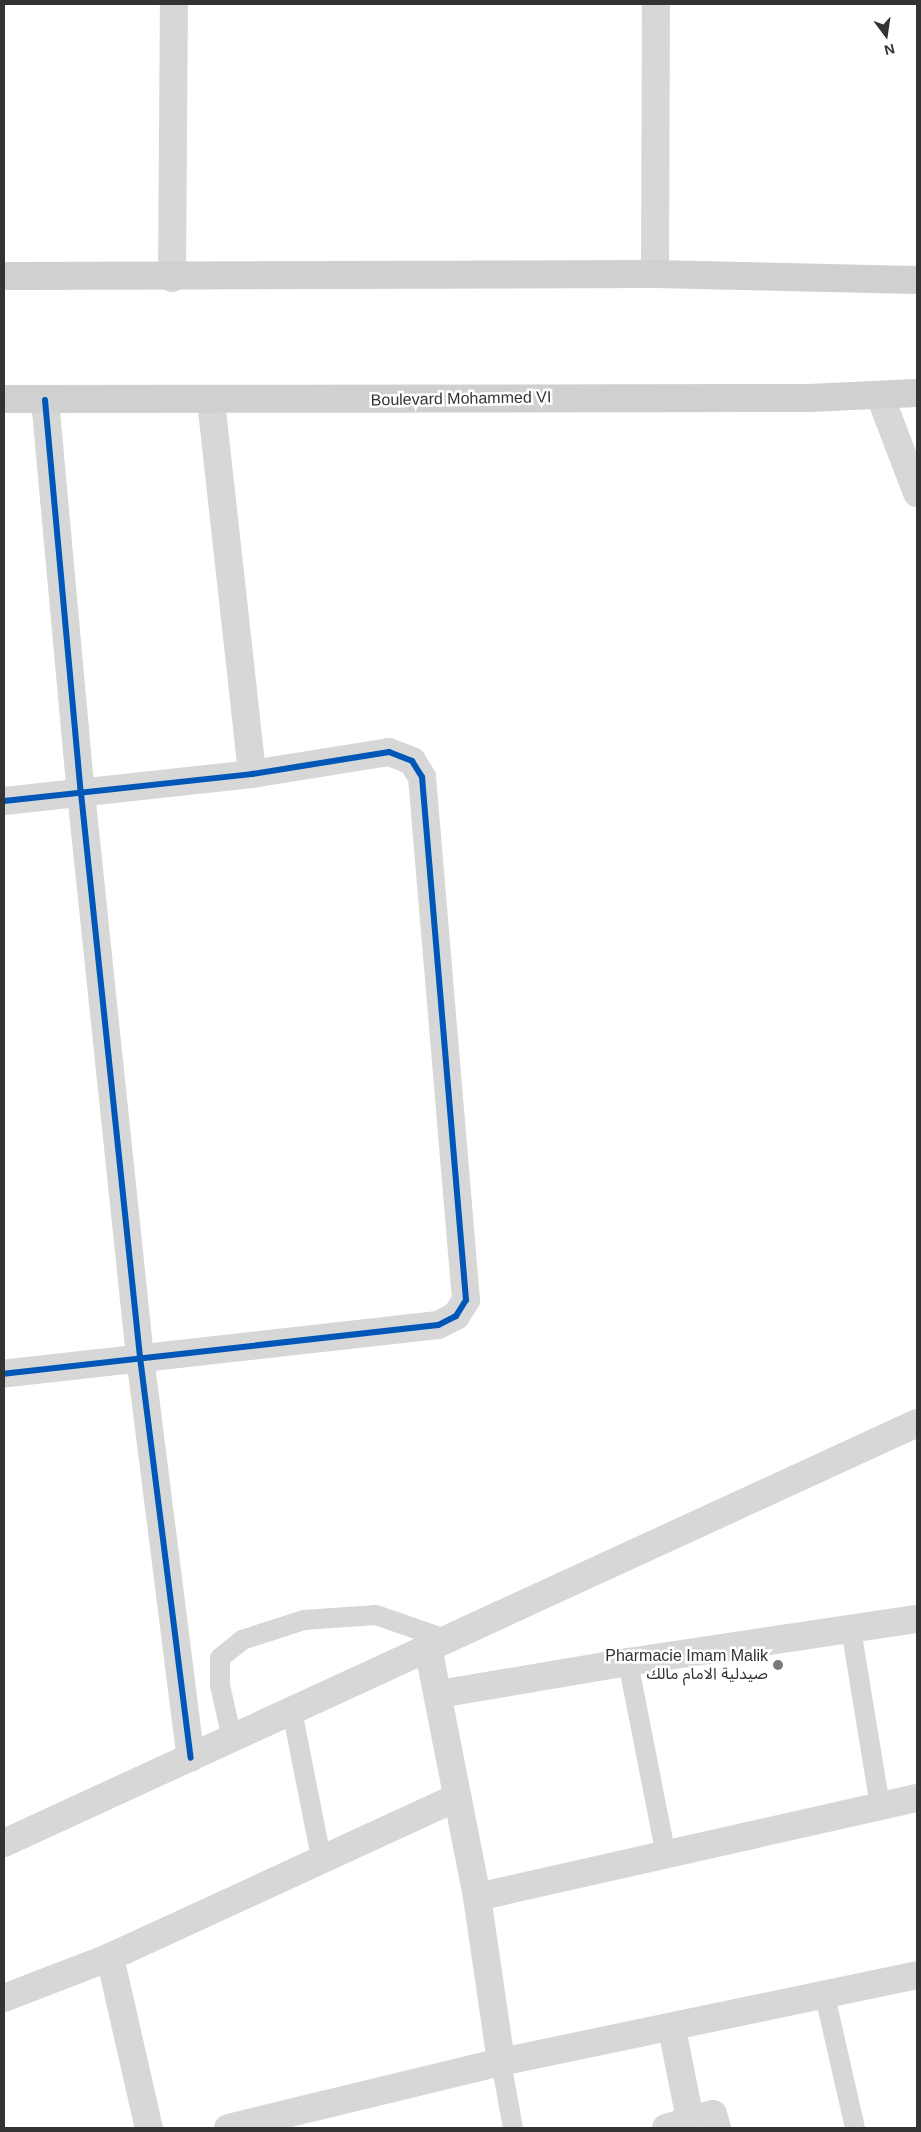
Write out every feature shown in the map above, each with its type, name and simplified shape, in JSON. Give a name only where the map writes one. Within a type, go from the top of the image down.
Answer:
[{"type":"main road","points":[[4,276],[172,278],[655,274],[917,280]]},
{"type":"main road","name":"Boulevard Mohammed VI","points":[[4,399],[211,401],[880,396],[917,393]]},
{"type":"street","points":[[172,278],[174,4]]},
{"type":"street","points":[[655,274],[656,4]]},
{"type":"street","points":[[880,396],[917,493]]},
{"type":"street","points":[[45,400],[81,793],[140,1357],[191,1758]]},
{"type":"street","points":[[211,401],[252,774]]},
{"type":"street","points":[[4,801],[252,774],[389,752],[412,760],[422,777],[466,1300],[456,1316],[438,1325],[140,1357],[4,1374]]},
{"type":"street","points":[[4,1843],[917,1423]]},
{"type":"street","points":[[439,1694],[628,1662],[917,1619]]},
{"type":"street","points":[[436,1643],[439,1694],[456,1798],[477,1897],[501,2062]]},
{"type":"street","points":[[4,1998],[110,1957],[322,1862],[456,1798]]},
{"type":"street","points":[[477,1897],[917,1798]]},
{"type":"street","points":[[110,1957],[149,2128]]},
{"type":"street","points":[[228,2128],[308,2119],[501,2062],[672,2028],[917,1975]]},
{"type":"street","points":[[672,2028],[678,2124],[713,2114],[717,2128]]},
{"type":"lane","points":[[232,1739],[220,1685],[220,1658],[242,1640],[304,1620],[376,1615],[436,1643]]},
{"type":"lane","points":[[851,1629],[880,1806]]},
{"type":"lane","points":[[628,1662],[666,1855]]},
{"type":"lane","points":[[292,1711],[322,1862]]},
{"type":"lane","points":[[825,1996],[856,2128]]},
{"type":"lane","points":[[501,2062],[513,2128]]},
{"type":"cycle path","points":[[45,400],[81,793],[140,1357],[191,1758]]},
{"type":"cycle path","points":[[4,801],[252,774],[389,752],[412,761],[422,777],[466,1300],[456,1316],[438,1325],[4,1374]]},
{"type":"place","name":"Pharmacie Imam Malik صيدلية الامام مالك","points":[[778,1665]]}]
